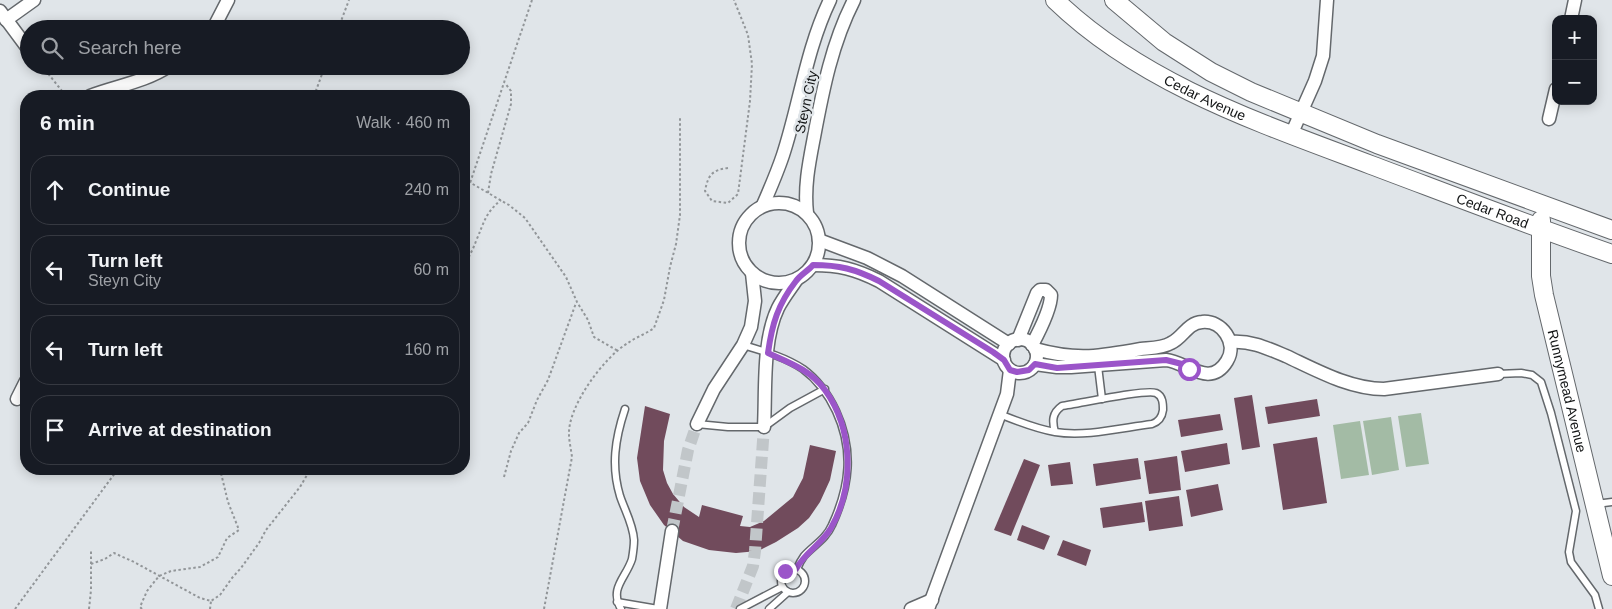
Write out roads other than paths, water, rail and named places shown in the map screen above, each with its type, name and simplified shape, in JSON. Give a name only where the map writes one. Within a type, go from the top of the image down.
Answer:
[{"type":"main road","name":"Cedar Avenue","points":[[1055,0],[1089,31],[1155,74],[1191,93],[1291,135],[1372,165]]},
{"type":"main road","name":"Cedar Avenue","points":[[1114,0],[1164,42],[1211,72],[1251,92],[1377,144]]},
{"type":"main road","name":"Cedar Road","points":[[1377,144],[1612,230]]},
{"type":"main road","name":"Cedar Road","points":[[1372,165],[1612,254]]},
{"type":"main road","name":"Runnymead Avenue","points":[[1541,203],[1541,276],[1544,295],[1612,576]]},
{"type":"street","points":[[20,38],[3,16],[34,0]]},
{"type":"street","points":[[218,20],[228,0]]},
{"type":"street","name":"Steyn City","points":[[763,206],[783,154],[819,23],[830,0]]},
{"type":"street","name":"Steyn City","points":[[807,214],[805,192],[807,175],[830,58],[842,23],[854,0]]},
{"type":"street","points":[[1291,135],[1315,81],[1323,56],[1327,0]]},
{"type":"street","points":[[1572,15],[1575,0]]},
{"type":"street","points":[[110,90],[154,75]]},
{"type":"street","points":[[1549,119],[1552,105]]},
{"type":"street","points":[[774,202],[786,203],[797,207],[807,214],[818,231],[818,253],[813,265],[797,279],[788,282],[769,282],[752,273],[743,262],[739,250],[739,236],[743,224],[751,213],[763,206],[774,202]]},
{"type":"street","points":[[819,240],[868,258],[1014,342],[1024,340],[1034,347],[1067,356],[1096,357],[1172,343],[1188,327],[1202,322],[1218,325],[1224,330],[1230,342],[1229,357],[1225,364],[1212,373],[1196,373],[1182,364],[1166,360],[1057,368],[1035,364]]},
{"type":"street","points":[[813,265],[843,266],[862,272],[1012,367],[1029,370],[1037,359],[1034,347],[1050,301],[1050,295],[1046,290],[1040,290],[1037,293],[1014,342],[1004,354],[1012,367],[1007,394],[930,604],[910,609]]},
{"type":"street","points":[[697,424],[714,389],[752,328],[756,301],[752,273]]},
{"type":"street","points":[[764,427],[768,353],[772,326],[778,308],[797,279]]},
{"type":"street","points":[[1224,330],[1246,334],[1286,349],[1341,374],[1350,382]]},
{"type":"street","points":[[1230,342],[1240,341],[1258,345],[1338,380],[1364,387],[1384,389],[1498,374]]},
{"type":"street","points":[[17,399],[20,393]]},
{"type":"street","points":[[659,609],[672,531]]},
{"type":"lane","points":[[742,345],[768,353],[795,365],[805,371],[825,389],[841,422],[847,441],[848,462],[846,482],[832,527],[822,540],[803,558],[796,569]]},
{"type":"lane","points":[[1098,366],[1102,400]]},
{"type":"lane","points":[[1498,374],[1521,373],[1532,375],[1541,382],[1551,413],[1576,511],[1570,544],[1571,562],[1595,594],[1599,609]]},
{"type":"lane","points":[[697,424],[728,427],[764,427],[790,408],[825,389]]},
{"type":"lane","points":[[999,414],[1055,432],[1082,433],[1152,424],[1157,422],[1163,412],[1163,402],[1156,393],[1142,392],[1062,406],[1054,413],[1053,423],[1055,432]]},
{"type":"lane","points":[[622,609],[617,602],[618,586],[632,559],[634,538],[632,526],[616,480],[614,466],[617,432],[625,409]]},
{"type":"lane","points":[[1594,504],[1612,502]]},
{"type":"lane","points":[[789,569],[796,569],[805,577],[805,585],[796,593],[788,592],[782,586],[780,582],[782,574],[789,569]]},
{"type":"lane","points":[[740,609],[782,586]]},
{"type":"lane","points":[[769,609],[788,592]]},
{"type":"lane","points":[[617,602],[659,609]]},
{"type":"tunnel","points":[[672,531],[688,450],[697,424]]},
{"type":"tunnel","points":[[736,609],[753,566],[764,427]]}]
